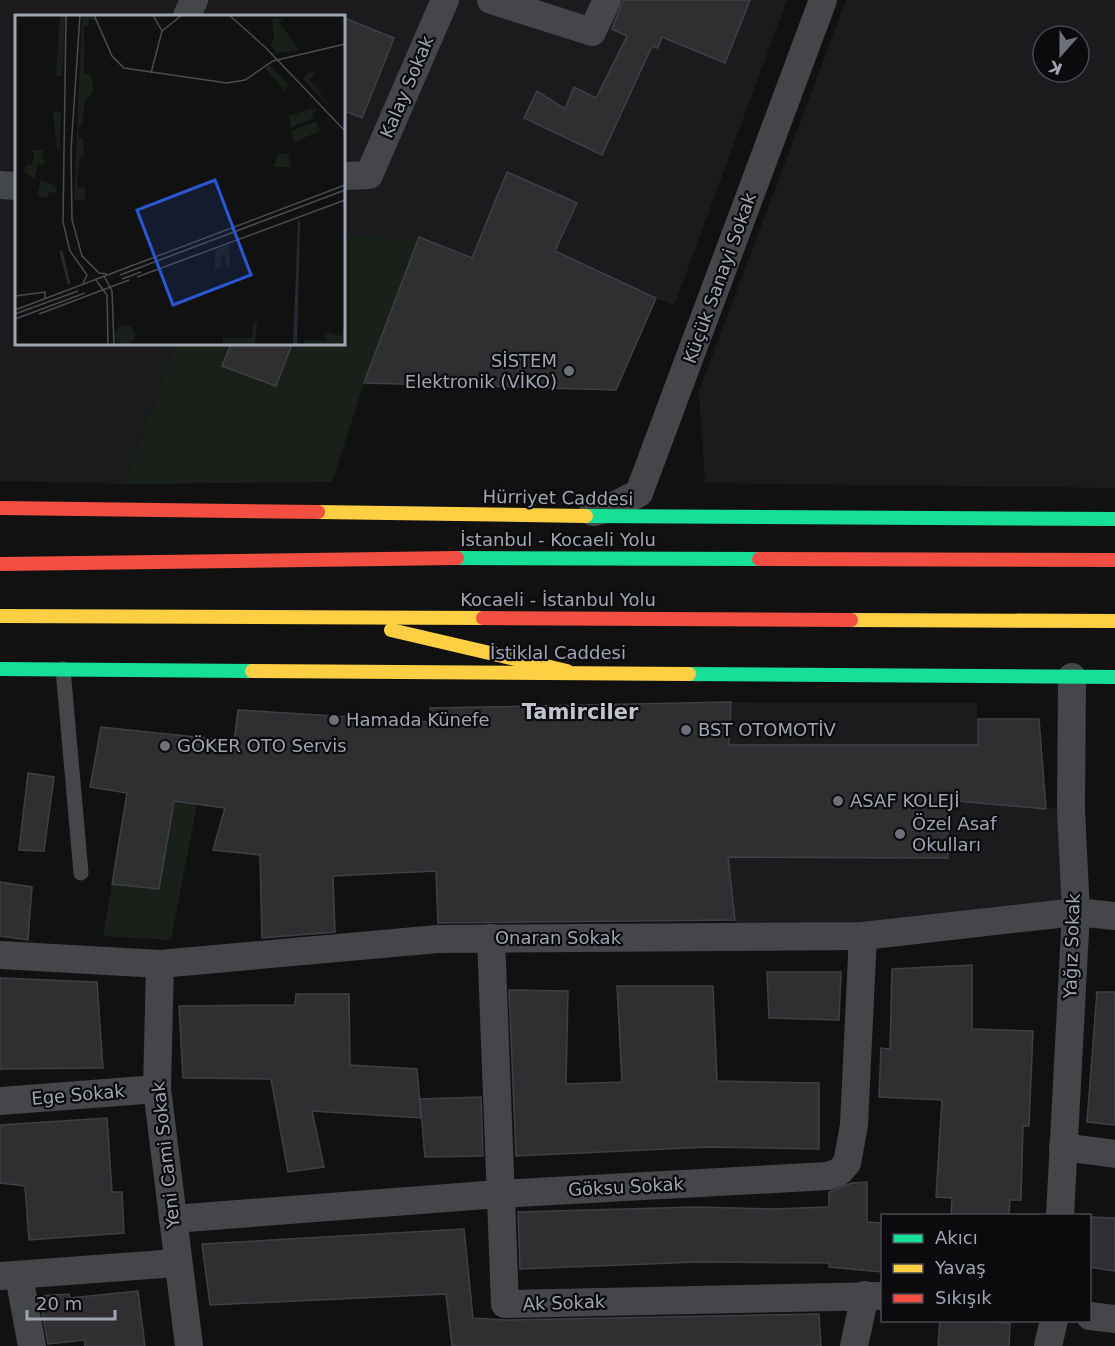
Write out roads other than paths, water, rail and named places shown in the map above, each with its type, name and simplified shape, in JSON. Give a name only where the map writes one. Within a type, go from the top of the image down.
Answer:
[{"type":"main road","name":"Hürriyet Caddesi","points":[[0,508],[577,516],[1115,519]]},
{"type":"main road","name":"İstanbul - Kocaeli Yolu","points":[[0,564],[334,558],[1115,560]]},
{"type":"main road","name":"Kocaeli - İstanbul Yolu","points":[[0,616],[1115,621]]},
{"type":"main road","points":[[339,617],[567,671]]},
{"type":"main road","name":"İstiklal Caddesi","points":[[0,669],[567,671],[1115,677]]},
{"type":"street","points":[[187,15],[194,0]]},
{"type":"street","name":"Kalay Sokak","points":[[356,175],[445,0]]},
{"type":"street","points":[[491,0],[592,32],[607,0]]},
{"type":"street","name":"Küçük Sanayi Sokak","points":[[639,493],[823,0]]},
{"type":"street","points":[[0,185],[15,186]]},
{"type":"street","points":[[577,516],[610,508],[639,493],[667,509],[698,517]]},
{"type":"street","name":"Yağız Sokak","points":[[1060,1214],[1076,912],[1071,810],[1072,677]]},
{"type":"street","name":"Onaran Sokak","points":[[0,955],[160,964],[438,939],[863,936],[1076,912],[1115,916]]},
{"type":"street","name":"Göksu Sokak","points":[[172,1219],[499,1194],[828,1176],[839,1172],[847,1163],[854,1125],[863,936]]},
{"type":"street","name":"Ak Sokak","points":[[491,938],[505,1304],[874,1295]]},
{"type":"street","name":"Yeni Cami Sokak","points":[[160,964],[157,1089],[189,1346]]},
{"type":"street","name":"Ege Sokak","points":[[0,1101],[157,1089]]},
{"type":"street","points":[[1063,1147],[1115,1154]]},
{"type":"street","points":[[32,1346],[9,1276],[177,1263]]},
{"type":"street","points":[[854,1346],[874,1295]]},
{"type":"street","points":[[1091,1316],[1115,1319]]},
{"type":"street","points":[[1048,1346],[1054,1322]]},
{"type":"lane","points":[[63,669],[81,873]]},
{"type":"place","name":"SİSTEM Elektronik (VİKO)","points":[[569,371]]},
{"type":"place","name":"Hamada Künefe","points":[[334,720]]},
{"type":"place","name":"BST OTOMOTİV","points":[[686,730]]},
{"type":"place","name":"GÖKER OTO Servis","points":[[165,746]]},
{"type":"place","name":"ASAF KOLEJİ","points":[[838,801]]},
{"type":"place","name":"Özel Asaf Okulları","points":[[900,834]]},
{"type":"district","name":"Tamirciler","points":[[580,712]]}]
